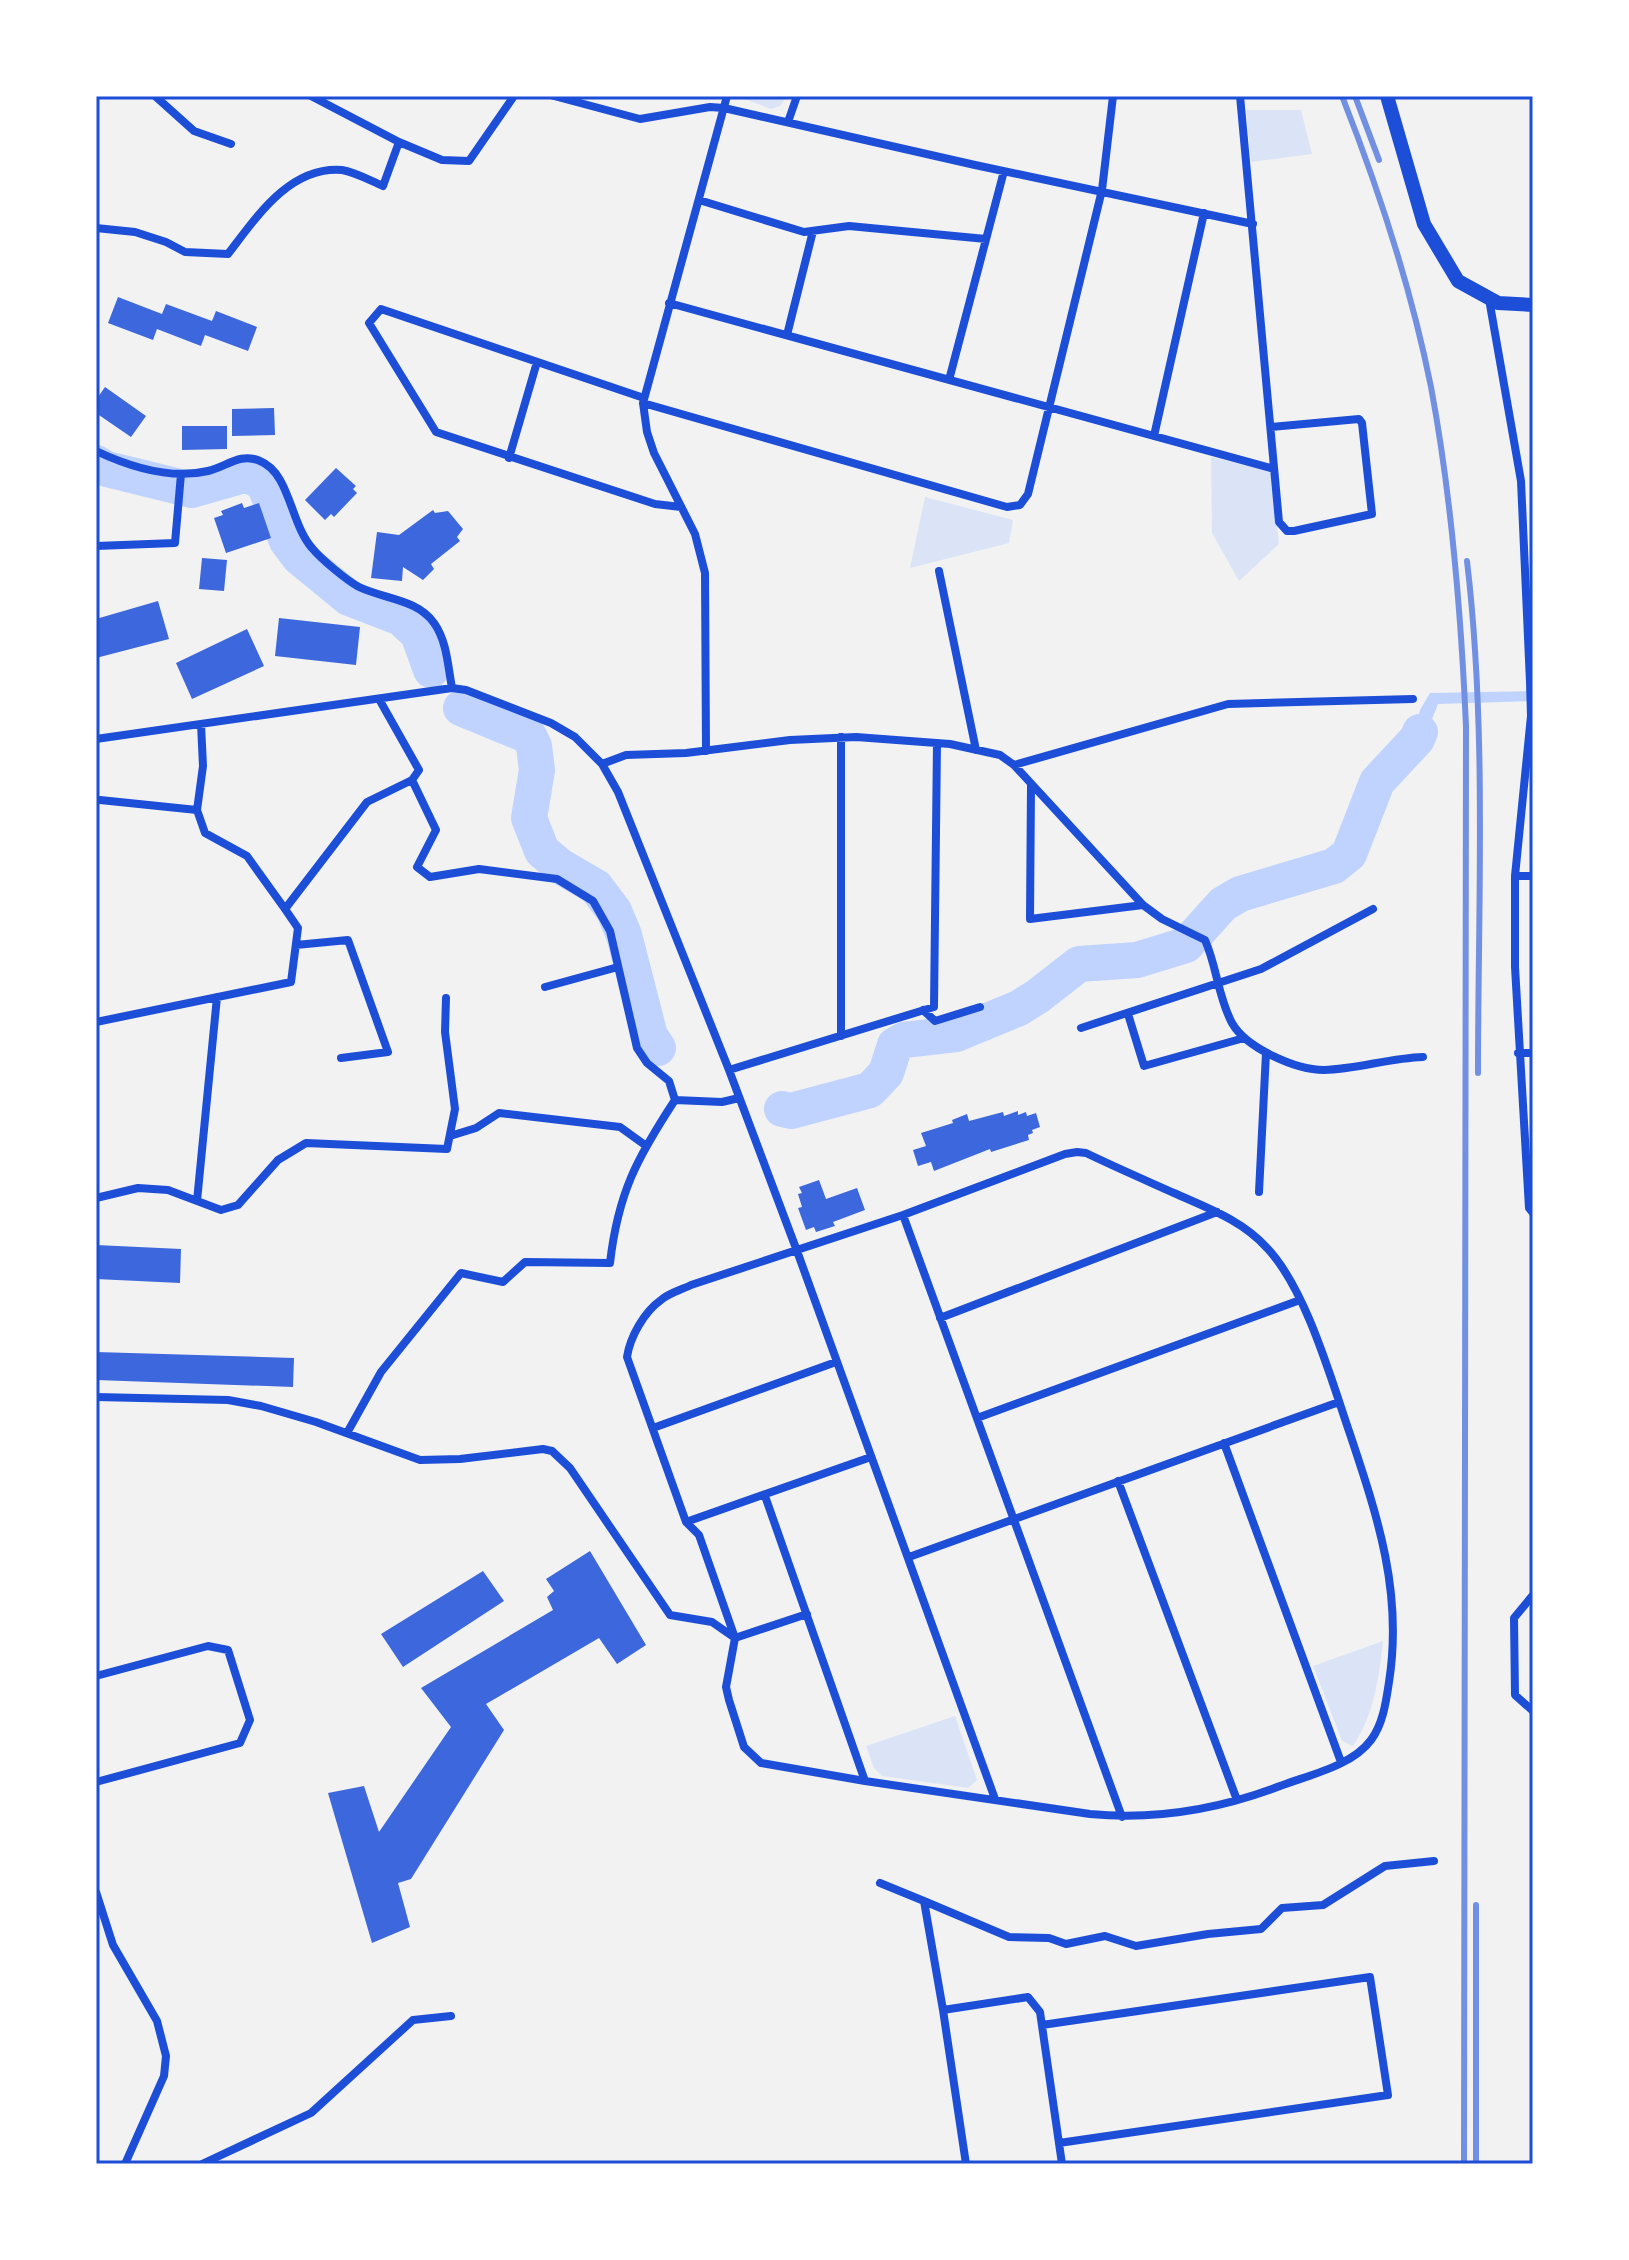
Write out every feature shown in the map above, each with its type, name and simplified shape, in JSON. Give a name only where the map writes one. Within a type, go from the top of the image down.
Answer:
[{"type":"street","points":[[155,96],[194,131],[231,144]]},
{"type":"street","points":[[311,96],[399,142],[442,160],[469,161],[514,96]]},
{"type":"street","points":[[554,96],[640,119],[710,107],[724,108],[1253,224]]},
{"type":"street","points":[[706,751],[705,573],[695,534],[654,453],[647,432],[644,400],[727,96]]},
{"type":"street","points":[[788,122],[797,96]]},
{"type":"street","points":[[681,507],[655,504],[432,430],[369,323],[381,309],[644,400],[1007,507],[1020,505],[1028,494],[1102,190],[1113,96]]},
{"type":"street","points":[[1240,96],[1279,522],[1287,531],[1372,514],[1362,423],[1359,419],[1271,427]]},
{"type":"street","points":[[1387,96],[1424,224],[1458,281],[1498,303],[1533,305]]},
{"type":"street","points":[[96,228],[135,232],[185,252],[228,254],[282,190],[309,175],[343,170],[383,186],[399,142]]},
{"type":"street","points":[[949,380],[1004,171]]},
{"type":"street","points":[[699,200],[804,232],[849,226],[986,239]]},
{"type":"street","points":[[1154,436],[1204,213]]},
{"type":"street","points":[[787,335],[813,231]]},
{"type":"street","points":[[1489,298],[1521,481],[1532,713],[1515,876],[1515,967],[1529,1208],[1533,1213]]},
{"type":"street","points":[[669,303],[1274,469]]},
{"type":"street","points":[[509,458],[537,362]]},
{"type":"street","points":[[96,451],[128,466],[181,478],[210,471],[238,458],[258,459],[276,471],[298,529],[312,548],[357,586],[408,603],[424,611],[436,625],[443,642],[452,688]]},
{"type":"street","points":[[96,546],[175,543],[181,478]]},
{"type":"street","points":[[939,571],[976,750]]},
{"type":"street","points":[[96,739],[452,688],[466,690],[551,723],[589,749],[602,764],[630,816],[729,1070],[995,1799]]},
{"type":"street","points":[[285,909],[367,802],[412,780],[419,770],[379,699]]},
{"type":"street","points":[[1014,765],[1228,704],[1413,699]]},
{"type":"street","points":[[96,1022],[291,982],[298,928],[247,856],[205,833],[197,810],[203,766],[201,724]]},
{"type":"street","points":[[602,764],[626,755],[706,751],[841,737],[880,737],[937,743],[1000,755],[1014,765],[1143,905],[1162,919],[1205,940],[1218,986],[1234,1026],[1244,1038],[1266,1053],[1323,1070],[1423,1057]]},
{"type":"street","points":[[841,737],[841,1036]]},
{"type":"street","points":[[729,1070],[934,1007],[937,743]]},
{"type":"street","points":[[412,780],[436,830],[417,867],[430,877],[479,869],[557,879],[593,901],[610,931],[637,1048],[647,1063],[669,1081],[675,1100]]},
{"type":"street","points":[[1031,785],[1030,919],[1143,905]]},
{"type":"street","points":[[100,800],[197,810]]},
{"type":"street","points":[[1515,876],[1533,876]]},
{"type":"street","points":[[1081,1028],[1218,986],[1261,969],[1373,909]]},
{"type":"street","points":[[296,945],[348,940],[388,1052],[341,1058]]},
{"type":"street","points":[[545,987],[618,967]]},
{"type":"street","points":[[197,1201],[217,997]]},
{"type":"street","points":[[96,1198],[138,1188],[168,1190],[221,1210],[238,1205],[278,1160],[306,1143],[447,1149],[455,1109],[445,1032],[446,998]]},
{"type":"street","points":[[923,1010],[935,1021],[980,1007]]},
{"type":"street","points":[[1128,1014],[1144,1066],[1244,1038]]},
{"type":"street","points":[[1259,1192],[1266,1053]]},
{"type":"street","points":[[1518,1053],[1533,1053]]},
{"type":"street","points":[[675,1100],[722,1102],[739,1098]]},
{"type":"street","points":[[347,1433],[381,1372],[461,1273],[503,1282],[525,1262],[610,1263],[615,1221],[627,1184],[645,1145],[675,1100]]},
{"type":"street","points":[[450,1136],[476,1128],[499,1113],[620,1127],[645,1145]]},
{"type":"street","points":[[1077,1152],[1086,1153],[1217,1212],[1242,1226],[1267,1247],[1284,1268],[1300,1300],[1339,1402],[1390,1573],[1393,1640],[1386,1700],[1380,1723],[1371,1740],[1341,1762],[1237,1800],[1155,1815],[1122,1817],[865,1781],[761,1763],[744,1747],[726,1687],[735,1638],[699,1535],[686,1522],[627,1357],[630,1341],[663,1298],[691,1285],[797,1251],[1077,1152]]},
{"type":"street","points":[[940,1318],[1217,1212]]},
{"type":"street","points":[[903,1215],[1122,1817]]},
{"type":"street","points":[[977,1418],[1300,1300]]},
{"type":"street","points":[[653,1428],[836,1362]]},
{"type":"street","points":[[96,1397],[228,1400],[261,1406],[420,1460],[460,1459],[533,1448],[552,1451],[570,1468],[665,1611],[677,1618],[712,1622],[735,1638]]},
{"type":"street","points":[[909,1557],[1339,1402]]},
{"type":"street","points":[[1224,1443],[1341,1762]]},
{"type":"street","points":[[686,1522],[871,1457]]},
{"type":"street","points":[[1118,1481],[1237,1800]]},
{"type":"street","points":[[765,1496],[865,1781]]},
{"type":"street","points":[[1533,1595],[1514,1618],[1515,1695],[1533,1711]]},
{"type":"street","points":[[735,1638],[807,1614]]},
{"type":"street","points":[[96,1676],[208,1646],[228,1650],[250,1720],[240,1743],[96,1782]]},
{"type":"street","points":[[880,1883],[1009,1937],[1049,1938],[1066,1944],[1105,1936],[1136,1946],[1261,1929],[1282,1908],[1323,1905],[1385,1866],[1434,1861]]},
{"type":"street","points":[[96,1892],[113,1945],[157,2021],[166,2056],[164,2076],[125,2164]]},
{"type":"street","points":[[924,1901],[966,2164]]},
{"type":"street","points":[[1042,2025],[1370,1977],[1388,2095],[1059,2143]]},
{"type":"street","points":[[943,2010],[1028,1997],[1040,2012],[1062,2164]]},
{"type":"street","points":[[202,2164],[311,2113],[413,2020],[451,2016]]},
{"type":"shaded area","points":[[743,96],[787,96],[780,106],[771,109]]},
{"type":"shaded area","points":[[1246,110],[1301,110],[1312,154],[1251,162]]},
{"type":"shaded area","points":[[1211,457],[1271,471],[1279,544],[1239,581],[1212,533]]},
{"type":"shaded area","points":[[925,497],[1013,520],[1009,543],[910,568]]},
{"type":"shaded area","points":[[1383,1641],[1371,1709],[1353,1746],[1342,1741],[1313,1666]]},
{"type":"shaded area","points":[[955,1716],[977,1780],[968,1788],[882,1776],[874,1768],[866,1746]]},
{"type":"water","points":[[1533,691],[1533,701],[1438,704],[1422,744],[1395,775],[1385,767],[1413,736],[1420,710],[1430,693]]},
{"type":"building","points":[[118,297],[162,314],[166,304],[212,321],[216,311],[257,327],[248,351],[205,335],[201,346],[157,329],[153,340],[108,323]]},
{"type":"building","points":[[105,387],[146,416],[131,437],[96,413],[96,400]]},
{"type":"building","points":[[274,408],[275,435],[232,436],[232,409]]},
{"type":"building","points":[[182,426],[227,426],[227,449],[182,450]]},
{"type":"building","points":[[336,468],[356,486],[353,489],[357,493],[334,517],[331,514],[325,520],[305,500]]},
{"type":"building","points":[[242,503],[244,508],[259,503],[271,538],[226,553],[214,518],[223,515],[221,511]]},
{"type":"building","points":[[433,510],[435,513],[448,511],[463,529],[457,537],[460,541],[431,564],[434,569],[423,580],[403,567],[402,581],[371,578],[377,532],[399,535]]},
{"type":"building","points":[[202,558],[227,560],[224,591],[199,589]]},
{"type":"building","points":[[158,601],[169,639],[96,658],[96,619]]},
{"type":"building","points":[[279,618],[360,627],[356,665],[275,656]]},
{"type":"building","points":[[247,629],[264,666],[192,699],[176,663]]},
{"type":"building","points":[[1018,1111],[1018,1115],[1026,1112],[1027,1116],[1036,1113],[1040,1127],[1032,1130],[1029,1140],[991,1152],[990,1149],[934,1171],[931,1162],[918,1166],[913,1150],[926,1146],[921,1133],[953,1123],[952,1120],[967,1114],[969,1121]]},
{"type":"building","points":[[819,1180],[826,1199],[857,1188],[865,1210],[833,1222],[835,1226],[816,1232],[814,1227],[806,1230],[798,1208],[802,1207],[799,1187]]},
{"type":"building","points":[[96,1245],[181,1249],[180,1283],[96,1279]]},
{"type":"building","points":[[96,1352],[294,1358],[293,1387],[96,1380]]},
{"type":"building","points":[[590,1551],[646,1645],[617,1664],[599,1638],[486,1704],[504,1730],[411,1879],[398,1883],[410,1927],[372,1943],[328,1793],[364,1786],[379,1832],[451,1727],[421,1688],[553,1610],[547,1597],[554,1591],[546,1579]]},
{"type":"building","points":[[483,1571],[504,1601],[403,1667],[381,1634]]},
{"type":"waterway","points":[[96,463],[107,469],[192,490],[248,474],[264,484],[287,541],[299,557],[349,598],[401,618],[418,634],[431,670]]},
{"type":"waterway","points":[[461,708],[529,736],[534,746],[537,770],[529,818],[542,851],[560,866],[596,887],[614,911],[624,935],[650,1036],[658,1048]]},
{"type":"waterway","points":[[782,1109],[791,1111],[870,1090],[886,1073],[895,1045],[904,1040],[956,1034],[1019,1008],[1079,964],[1137,960],[1186,945],[1223,904],[1240,894],[1334,866],[1349,854],[1377,782],[1420,732]]},
{"type":"railway","points":[[1342,96],[1393,239],[1431,387],[1450,514],[1464,684],[1464,2164]]},
{"type":"railway","points":[[1355,96],[1379,160]]},
{"type":"railway","points":[[1467,561],[1479,752],[1478,1073]]},
{"type":"railway","points":[[1476,1905],[1476,2164]]}]
